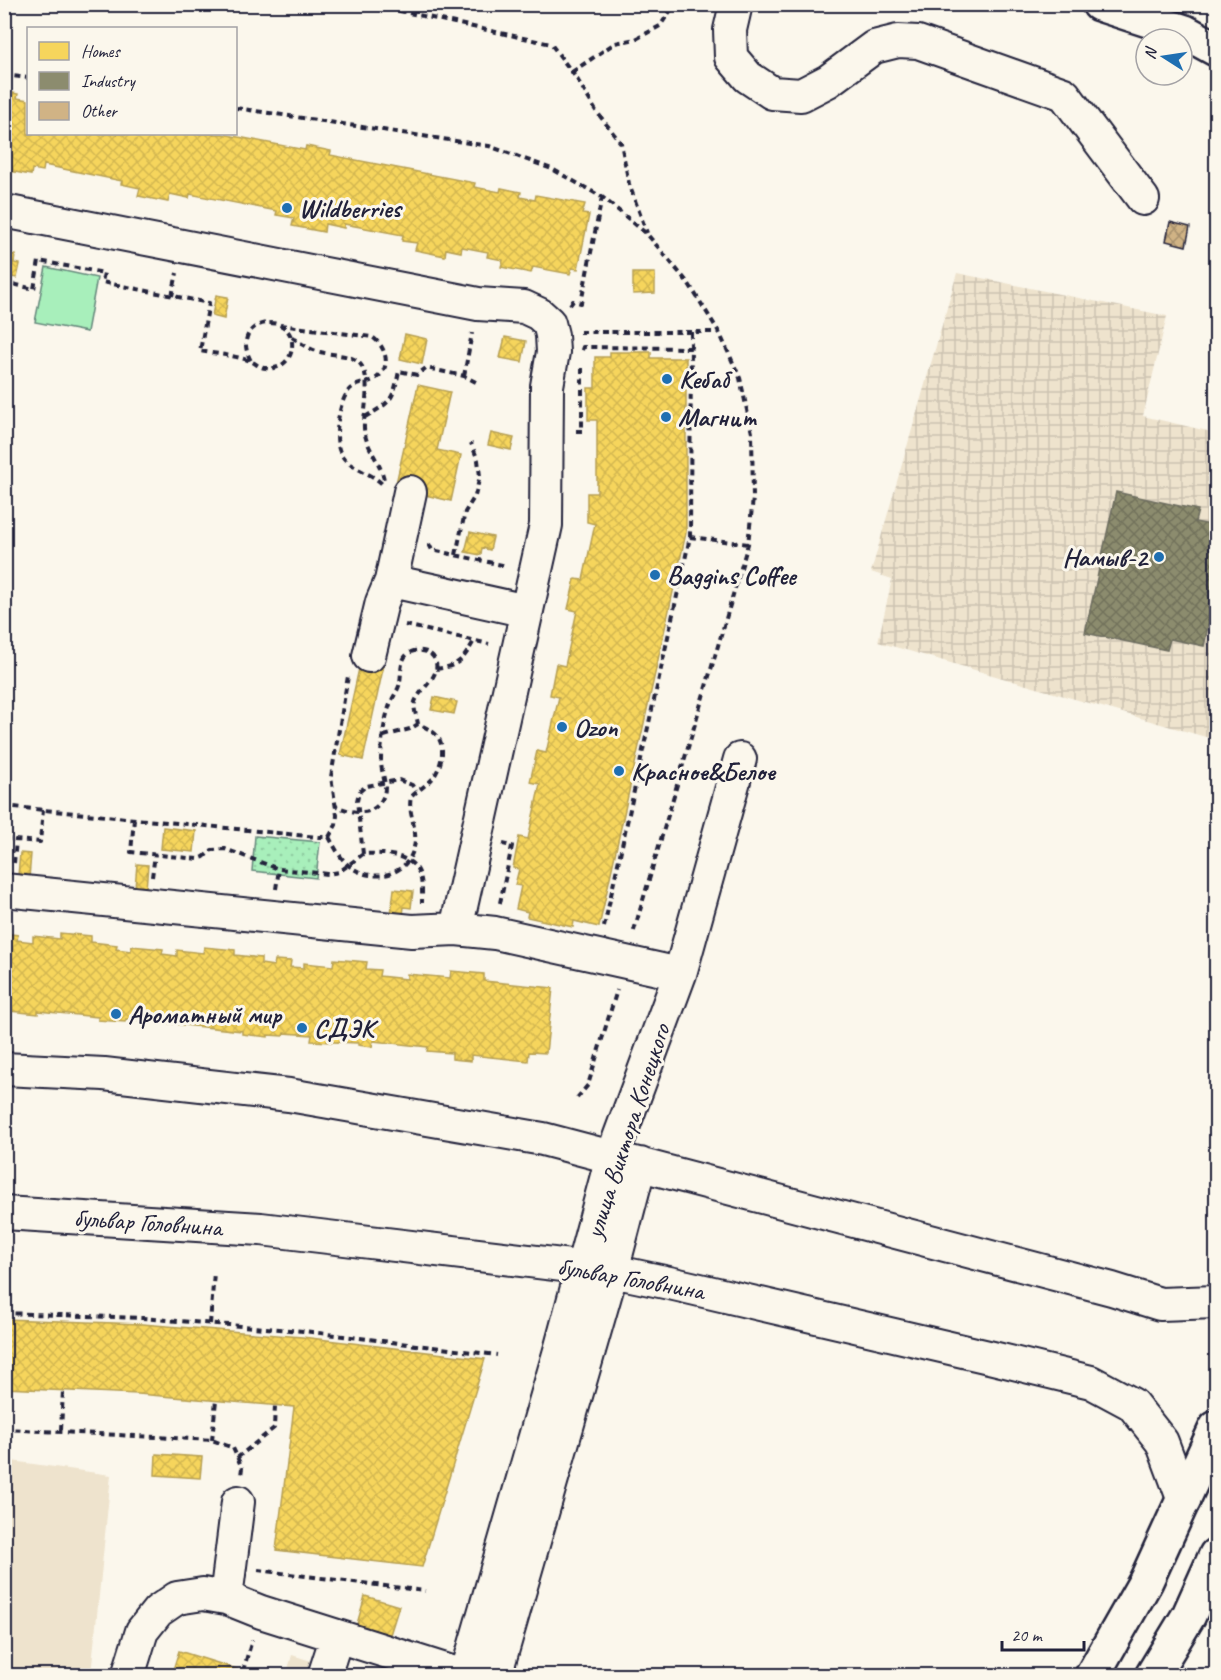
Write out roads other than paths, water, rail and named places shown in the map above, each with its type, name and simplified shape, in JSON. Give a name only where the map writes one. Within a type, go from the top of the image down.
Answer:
[{"type":"main road","points":[[1099,4],[1185,32],[1216,49]]},
{"type":"main road","points":[[1092,1676],[1146,1581],[1216,1428]]},
{"type":"main road","points":[[1189,1615],[1216,1555]]},
{"type":"main road","points":[[1152,1676],[1216,1568]]},
{"type":"street","points":[[736,4],[730,30],[732,57],[748,78],[772,93],[801,94],[828,81],[874,46],[897,41],[918,42],[1064,94],[1143,199]]},
{"type":"street","points":[[4,211],[478,304],[525,307],[539,314],[549,323],[553,352],[547,386],[546,525],[456,929]]},
{"type":"street","points":[[359,666],[391,581],[410,492]]},
{"type":"street","points":[[391,581],[527,611]]},
{"type":"street","name":"улица Виктора Конецкого","points":[[495,1676],[626,1161],[740,759]]},
{"type":"street","points":[[4,890],[412,931],[456,929],[495,933],[680,974]]},
{"type":"street","points":[[4,1069],[104,1074],[290,1095],[543,1139],[1112,1289],[1160,1304],[1216,1302]]},
{"type":"street","name":"бульвар Головнина","points":[[4,1213],[261,1229],[598,1269],[697,1289],[1091,1382],[1132,1404],[1162,1442],[1184,1501]]},
{"type":"street","name":"улица Виктора Конецкого","points":[[465,1676],[598,1269]]},
{"type":"street","points":[[226,1598],[238,1502]]},
{"type":"street","points":[[128,1676],[142,1630],[158,1611],[177,1598],[203,1594],[226,1598],[261,1612],[465,1676]]},
{"type":"street","points":[[324,1676],[337,1636]]},
{"type":"place","name":"Wildberries","points":[[287,208]]},
{"type":"place","name":"Кебаб","points":[[667,379]]},
{"type":"place","name":"Магнит","points":[[666,417]]},
{"type":"place","name":"Намыв-2","points":[[1159,557]]},
{"type":"place","name":"Baggins Coffee","points":[[655,575]]},
{"type":"place","name":"Ozon","points":[[562,727]]},
{"type":"place","name":"Красное&Белое","points":[[619,771]]},
{"type":"place","name":"Ароматный мир","points":[[116,1014]]},
{"type":"place","name":"СДЭК","points":[[302,1028]]}]
